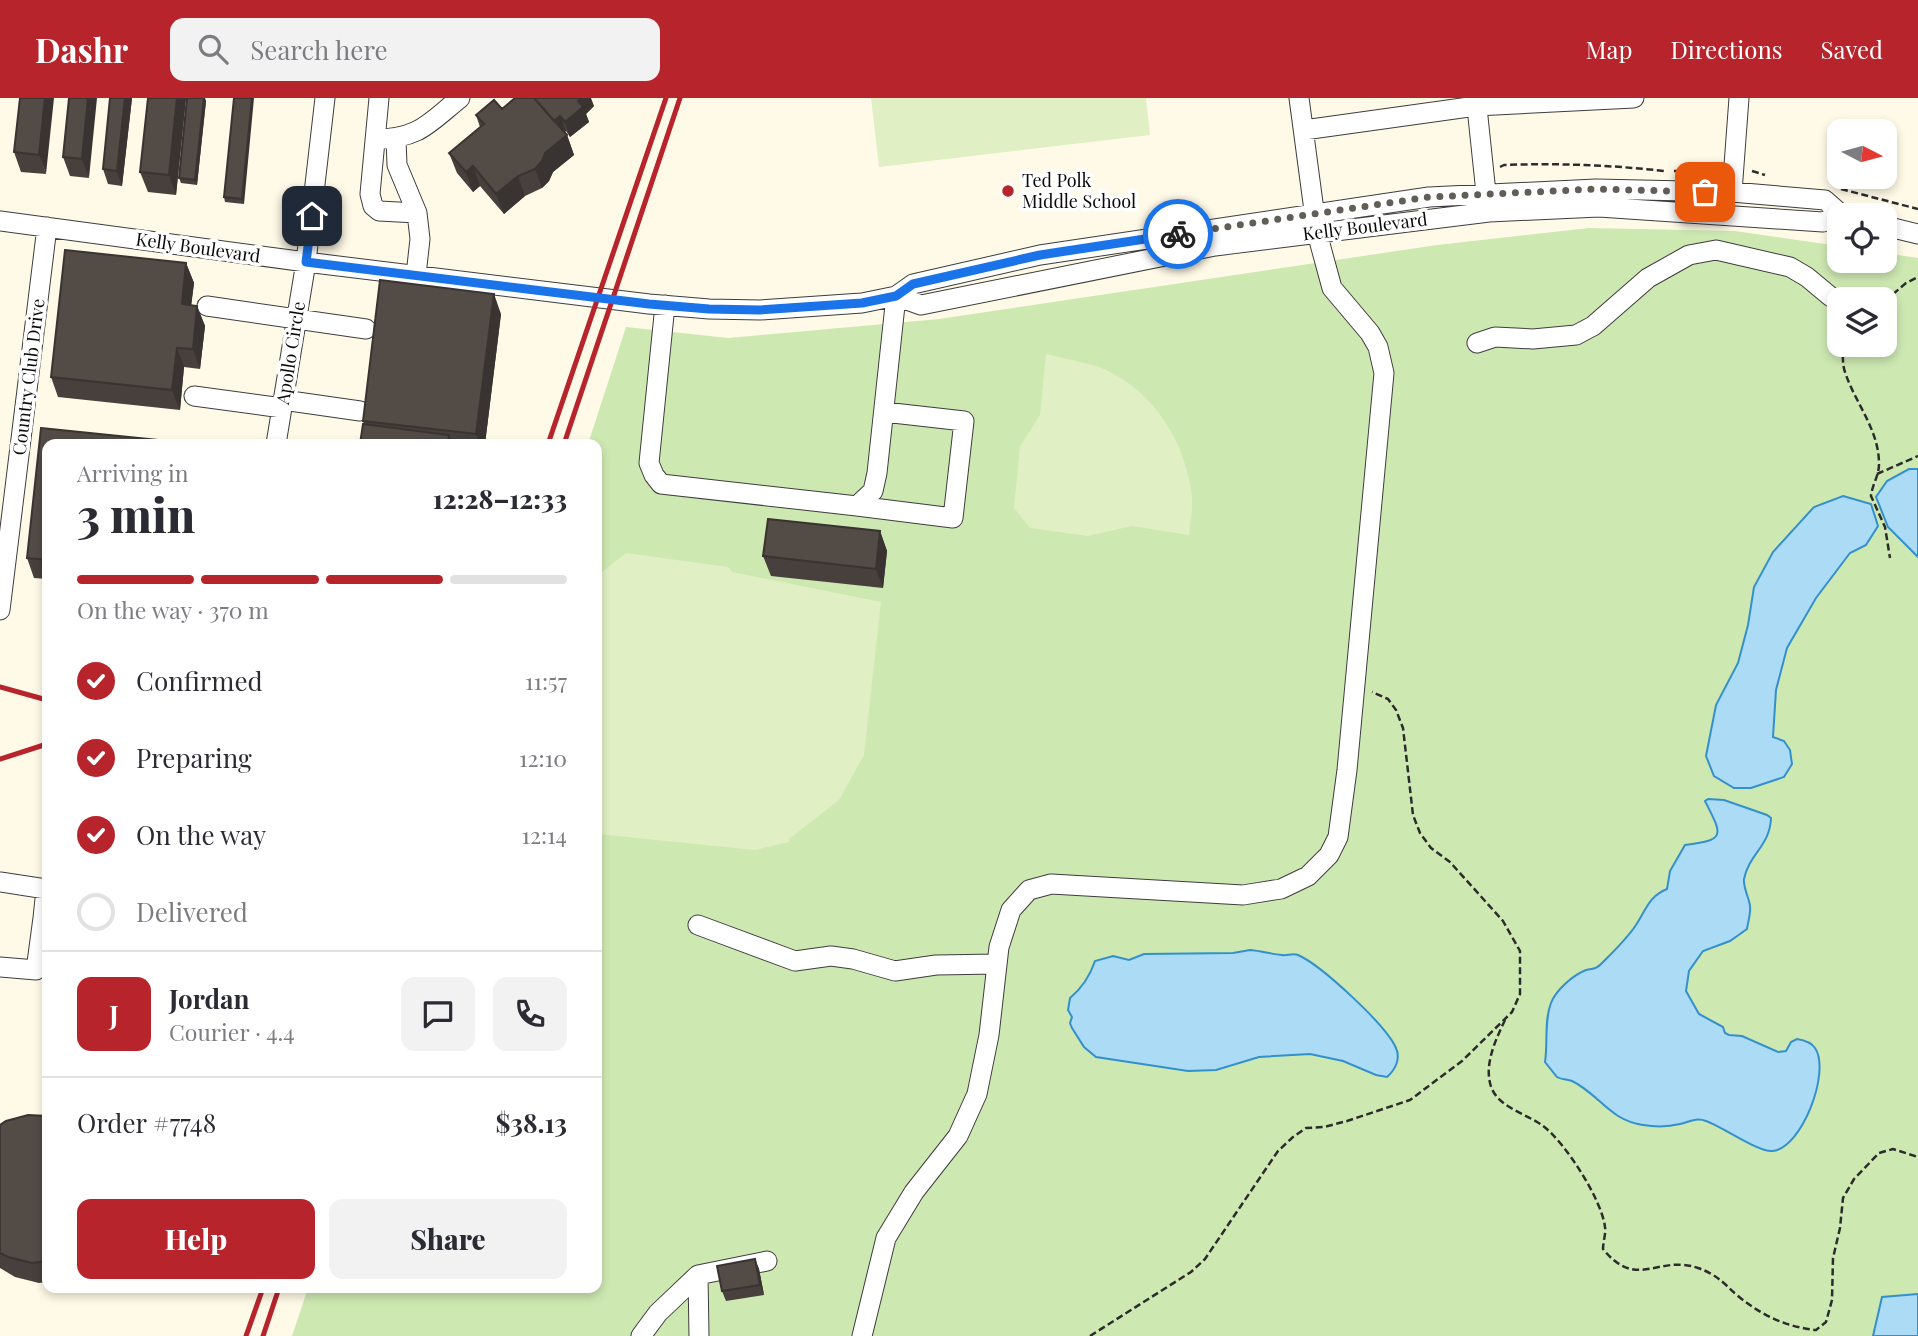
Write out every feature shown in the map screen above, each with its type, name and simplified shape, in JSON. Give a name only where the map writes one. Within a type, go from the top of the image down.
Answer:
[{"type":"street","points":[[306,262],[324,98]]},
{"type":"street","points":[[379,98],[370,194],[373,206],[379,211],[417,212]]},
{"type":"street","points":[[375,139],[396,139],[424,129],[460,98]]},
{"type":"street","points":[[862,1336],[886,1237],[914,1192],[958,1136],[976,1094],[989,1035],[999,947],[1011,910],[1029,890],[1051,884],[1244,895],[1281,888],[1308,876],[1329,855],[1338,837],[1347,770],[1384,373],[1378,346],[1332,288],[1318,233],[1300,98]]},
{"type":"street","points":[[1304,130],[1476,102],[1634,98]]},
{"type":"street","points":[[1732,192],[1739,98]]},
{"type":"street","points":[[1476,102],[1486,193]]},
{"type":"street","points":[[396,139],[397,165],[417,212],[421,239],[416,275]]},
{"type":"street","name":"Kelly Boulevard","points":[[0,221],[306,262],[665,305],[760,310],[862,303],[896,296],[913,284],[1040,255],[1429,197],[1596,189],[1732,192],[1825,200],[1828,203]]},
{"type":"street","name":"Kelly Boulevard","points":[[896,296],[921,305],[1215,246],[1489,212],[1598,207],[1827,221]]},
{"type":"street","name":"Country Club Drive","points":[[0,610],[47,228]]},
{"type":"street","points":[[1897,229],[1918,234]]},
{"type":"street","points":[[1477,343],[1495,337],[1533,340],[1576,335],[1593,326],[1648,278],[1689,255],[1716,250],[1790,267],[1827,293]]},
{"type":"street","name":"Apollo Circle","points":[[277,439],[306,262]]},
{"type":"street","points":[[856,506],[873,491],[896,296]]},
{"type":"street","points":[[665,305],[649,463],[661,484],[953,518],[964,421],[884,412]]},
{"type":"street","points":[[207,306],[366,330]]},
{"type":"street","points":[[194,396],[360,411]]},
{"type":"street","points":[[0,882],[42,888]]},
{"type":"street","points":[[698,925],[795,961],[831,956],[895,971],[936,965],[998,964]]},
{"type":"street","points":[[0,967],[36,970],[42,935]]},
{"type":"street","points":[[641,1336],[658,1313],[698,1275],[767,1261]]},
{"type":"street","points":[[698,1275],[699,1336]]},
{"type":"path","points":[[1897,291],[1918,277]]},
{"type":"path","points":[[1843,357],[1844,371],[1866,413],[1875,441],[1879,463],[1871,496],[1885,527],[1890,558]]},
{"type":"path","points":[[1877,474],[1918,456]]},
{"type":"path","points":[[1090,1336],[1191,1272],[1205,1259],[1278,1151],[1293,1137],[1306,1128],[1324,1127],[1410,1100],[1462,1061],[1512,1012],[1520,994],[1520,951],[1503,921],[1450,862],[1431,848],[1420,833],[1413,815],[1403,728],[1396,710],[1388,699],[1373,692],[1354,690]]},
{"type":"path","points":[[1506,1018],[1494,1044],[1489,1068],[1490,1085],[1499,1099],[1555,1136],[1586,1179],[1598,1202],[1605,1227],[1603,1248],[1614,1263],[1626,1269],[1676,1265],[1695,1267],[1726,1283],[1738,1296],[1772,1319],[1798,1328],[1816,1330],[1826,1322],[1832,1300],[1833,1258],[1843,1198],[1854,1179],[1879,1153],[1893,1149],[1918,1157]]},
{"type":"green space","points":[[871,98],[1146,98],[1150,135],[879,167]]},
{"type":"green space","points":[[1589,228],[1735,231],[1827,244],[1827,273],[1897,273],[1897,255],[1918,258],[1918,1336],[292,1336],[306,1293],[602,1293],[602,439],[590,439],[626,327],[728,338],[939,319],[1437,245]]},
{"type":"green space","points":[[1046,354],[1104,369],[1122,379],[1153,405],[1175,439],[1189,477],[1192,502],[1189,535],[1132,526],[1088,536],[1030,528],[1014,508],[1020,446],[1040,415]]},
{"type":"green space","points":[[626,553],[728,567],[732,572],[881,602],[864,755],[839,800],[789,839],[789,842],[755,850],[602,835],[602,572]]},
{"type":"water","points":[[1909,469],[1918,469],[1918,557],[1888,527],[1876,497],[1887,481]]},
{"type":"water","points":[[1843,496],[1871,504],[1878,526],[1866,545],[1850,553],[1816,598],[1787,648],[1776,690],[1773,737],[1784,741],[1790,750],[1792,764],[1784,777],[1751,788],[1734,788],[1714,776],[1706,756],[1716,705],[1738,663],[1754,587],[1773,552],[1814,507]]},
{"type":"water","points":[[1724,800],[1767,815],[1771,818],[1770,828],[1744,879],[1750,909],[1747,929],[1730,941],[1703,951],[1689,971],[1686,991],[1699,1014],[1723,1027],[1725,1033],[1742,1036],[1778,1052],[1786,1051],[1791,1042],[1797,1039],[1802,1040],[1815,1048],[1819,1059],[1816,1090],[1803,1124],[1783,1147],[1772,1151],[1758,1148],[1702,1120],[1662,1126],[1631,1122],[1621,1118],[1581,1086],[1557,1077],[1545,1062],[1548,1017],[1553,998],[1576,975],[1598,967],[1624,941],[1652,900],[1667,889],[1670,871],[1685,845],[1714,838],[1717,829],[1705,801]]},
{"type":"water","points":[[1250,950],[1298,955],[1336,983],[1380,1025],[1396,1048],[1397,1060],[1390,1074],[1387,1077],[1376,1075],[1343,1061],[1310,1054],[1259,1057],[1216,1070],[1188,1071],[1096,1057],[1084,1047],[1072,1028],[1072,1017],[1068,1010],[1070,998],[1085,981],[1095,961],[1113,956],[1129,960],[1144,954],[1233,953]]},
{"type":"water","points":[[1918,1294],[1918,1336],[1873,1336],[1882,1297]]},
{"type":"building","points":[[20,98],[45,98],[39,155],[14,152]]},
{"type":"building","points":[[69,98],[88,98],[82,159],[63,157]]},
{"type":"building","points":[[110,98],[125,98],[117,171],[103,169]]},
{"type":"building","points":[[148,98],[177,98],[169,175],[140,172]]},
{"type":"building","points":[[187,98],[204,98],[195,180],[179,178]]},
{"type":"building","points":[[234,98],[252,98],[242,199],[224,197]]},
{"type":"building","points":[[515,98],[534,98],[567,135],[545,153],[535,169],[518,176],[496,194],[473,166],[466,172],[449,153],[484,124],[476,115],[494,100],[502,109]]},
{"type":"building","points":[[534,98],[581,98],[578,101],[583,107],[565,122],[560,116],[554,121]]},
{"type":"building","points":[[65,250],[186,263],[182,304],[197,306],[193,349],[177,348],[172,390],[51,377]]},
{"type":"building","points":[[380,280],[494,294],[476,434],[363,421]]},
{"type":"building","points":[[363,424],[449,435],[449,439],[361,439]]},
{"type":"building","points":[[41,428],[148,439],[42,439],[42,560],[27,558]]},
{"type":"building","points":[[768,519],[880,531],[876,569],[763,556]]},
{"type":"building","points":[[28,1115],[42,1116],[42,1262],[32,1263],[0,1253],[0,1125]]},
{"type":"building","points":[[755,1259],[760,1285],[722,1291],[717,1266]]},
{"type":"railway","points":[[550,439],[666,98]]},
{"type":"railway","points":[[566,439],[680,98]]},
{"type":"railway","points":[[0,687],[42,699]]},
{"type":"railway","points":[[0,759],[42,746]]},
{"type":"railway","points":[[246,1336],[261,1293]]},
{"type":"railway","points":[[263,1336],[277,1293]]},
{"type":"way so far","points":[[1178,234],[1429,197],[1596,189],[1705,192]]},
{"type":"place","name":"Ted Polk Middle School","points":[[1008,191]]},
{"type":"route","points":[[312,216],[306,262],[709,309],[760,310],[862,303],[896,296],[913,284],[1040,255],[1178,234]]}]
